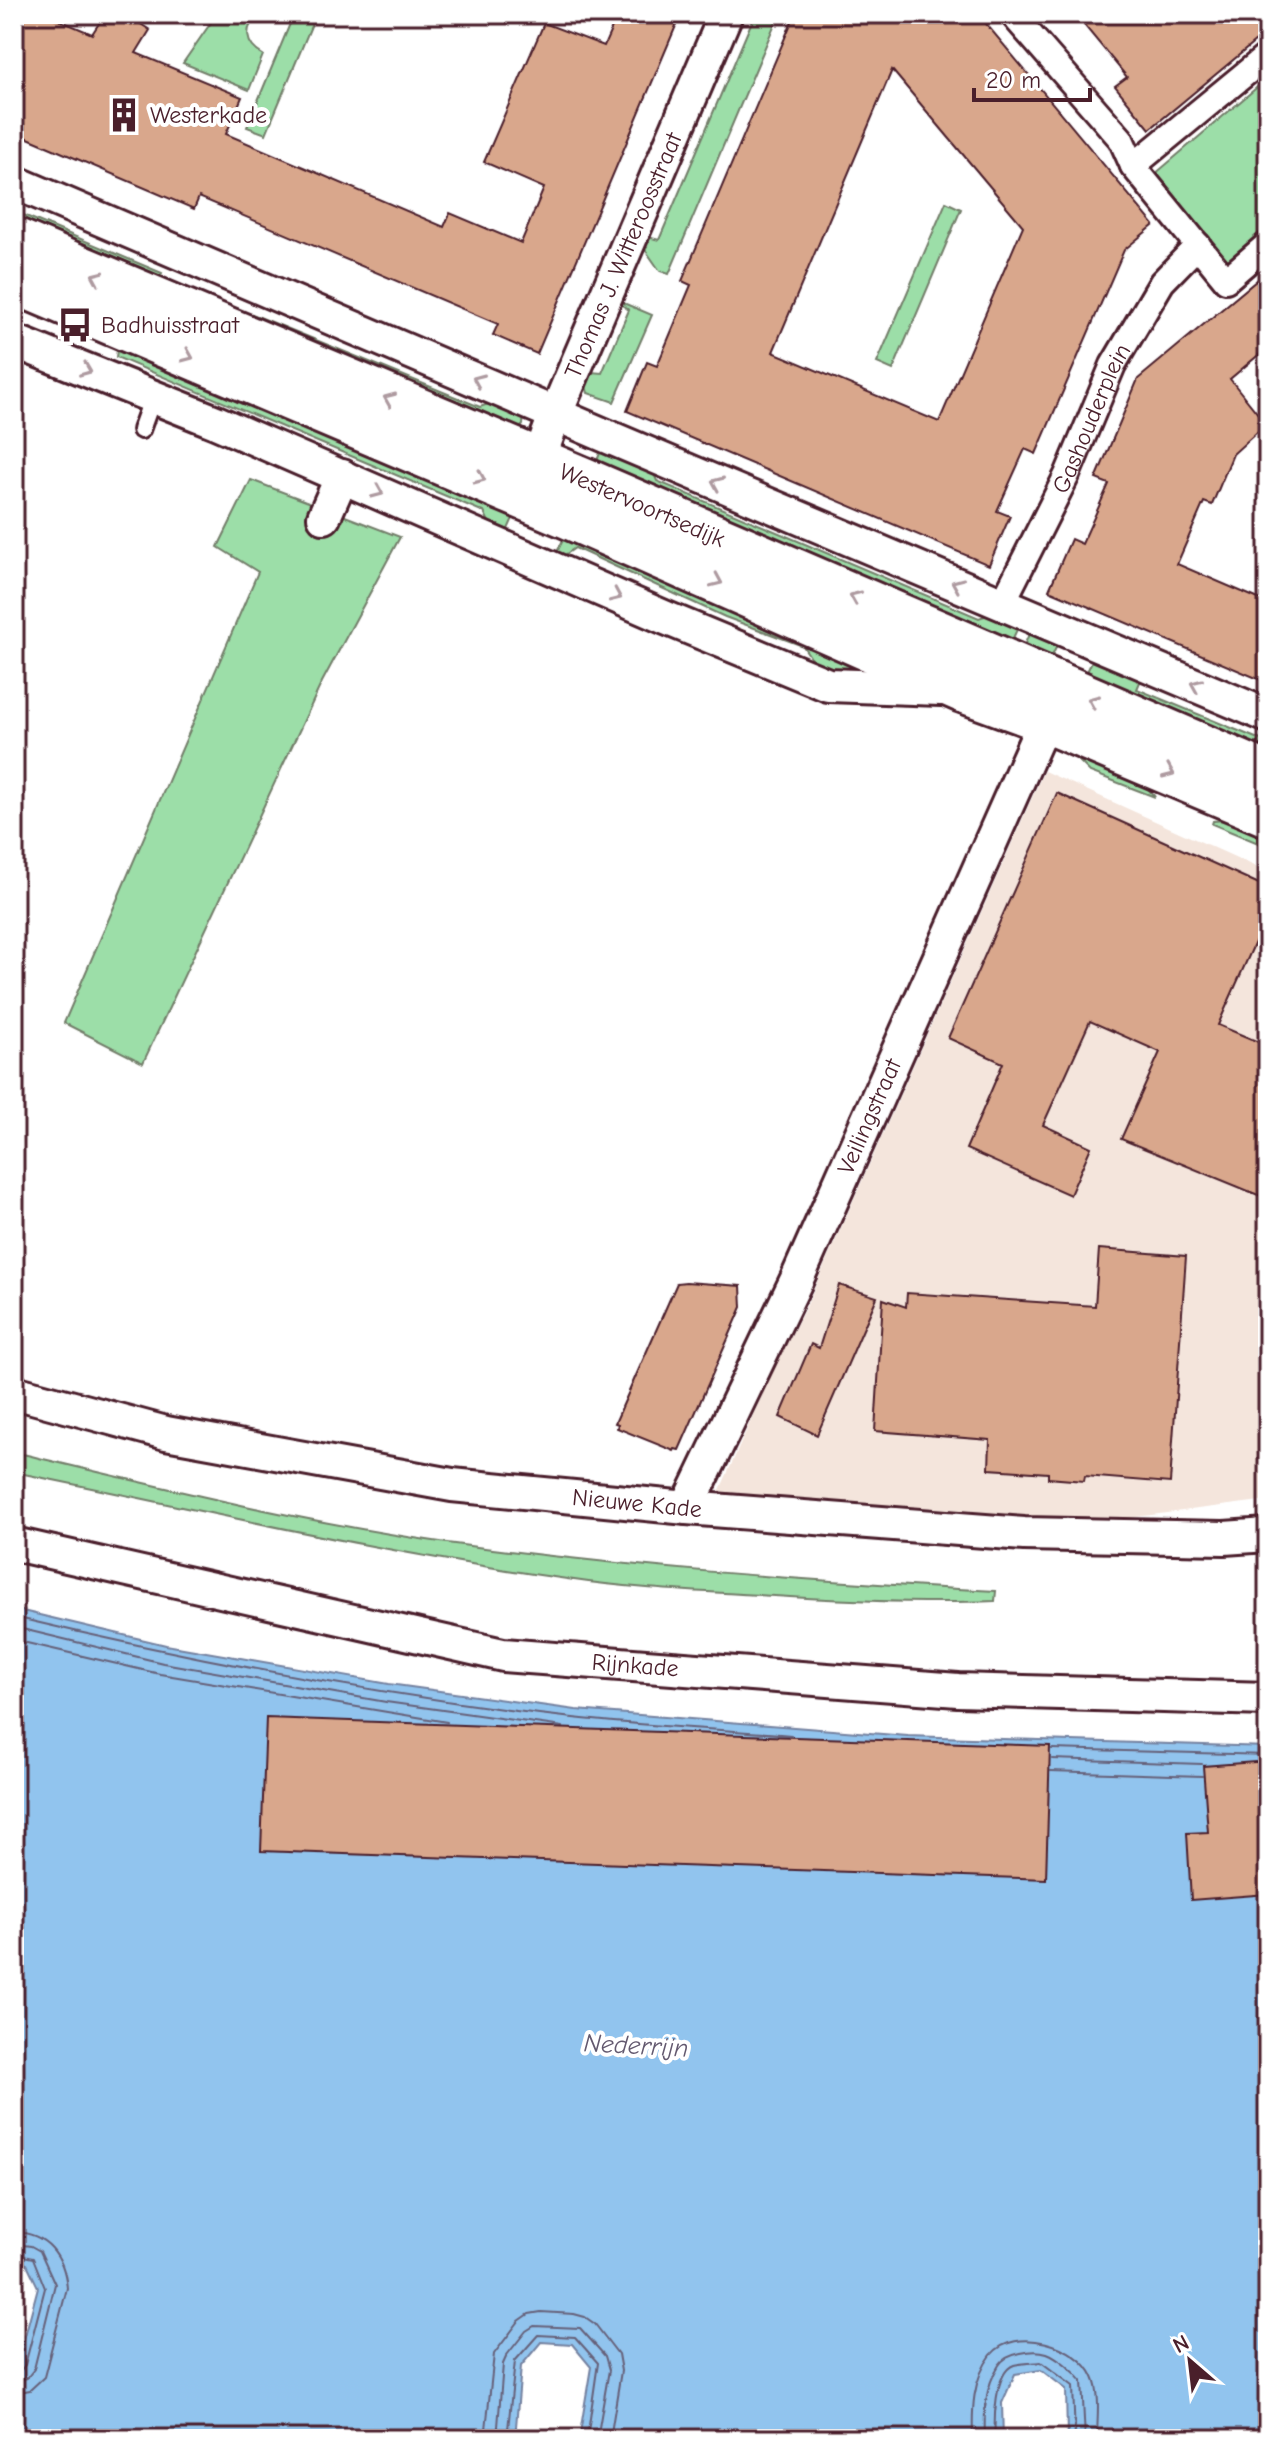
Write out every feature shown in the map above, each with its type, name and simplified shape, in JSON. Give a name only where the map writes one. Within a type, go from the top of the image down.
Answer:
[{"type":"main road","name":"Westervoortsedijk","points":[[14,240],[534,481],[963,690],[1045,720],[1268,814]]},
{"type":"main road","name":"Westervoortsedijk","points":[[14,281],[534,481],[1268,775]]},
{"type":"street","name":"Thomas J. Witteroosstraat","points":[[534,481],[556,413],[726,14]]},
{"type":"street","points":[[1012,14],[1121,139],[1133,166],[1226,280],[1268,244]]},
{"type":"street","points":[[1133,166],[1268,55]]},
{"type":"street","name":"Westervoortsedijk","points":[[14,182],[1268,716]]},
{"type":"street","name":"Gashouderplein","points":[[1002,604],[1067,475],[1113,365],[1162,282],[1198,245]]},
{"type":"street","name":"Westervoortsedijk","points":[[14,341],[342,476],[666,618],[828,685],[963,690]]},
{"type":"street","points":[[324,517],[342,476]]},
{"type":"street","name":"Veilingstraat","points":[[687,1508],[797,1279],[1045,720]]},
{"type":"street","name":"Nieuwe Kade","points":[[14,1392],[166,1433],[452,1485],[687,1508],[1024,1534],[1224,1538],[1268,1535]]},
{"type":"street","name":"Rijnkade","points":[[14,1544],[503,1655],[958,1690],[1268,1699]]},
{"type":"lane","points":[[141,430],[153,397]]},
{"type":"shaded area","points":[[1044,771],[1268,872],[1268,1500],[995,1535],[716,1499],[776,1364],[807,1305]]},
{"type":"green space","points":[[217,14],[259,14],[250,25],[248,36],[263,55],[249,90],[183,63]]},
{"type":"green space","points":[[294,14],[316,14],[266,134],[247,127]]},
{"type":"green space","points":[[755,14],[779,14],[669,274],[660,271],[644,248],[648,237],[659,240]]},
{"type":"green space","points":[[1268,78],[1268,227],[1228,261],[1155,174]]},
{"type":"green space","points":[[14,196],[21,214],[162,273],[155,289],[14,228]]},
{"type":"green space","points":[[946,202],[961,209],[893,370],[877,363]]},
{"type":"green space","points":[[621,302],[652,315],[614,402],[588,393],[586,386],[591,372],[602,373],[629,310]]},
{"type":"green space","points":[[252,314],[480,407],[497,401],[524,414],[523,425],[518,430],[245,325]]},
{"type":"green space","points":[[118,344],[518,507],[506,534],[492,528],[484,512],[116,357]]},
{"type":"green space","points":[[603,446],[650,465],[657,481],[979,618],[996,612],[1020,623],[1007,651],[591,475]]},
{"type":"green space","points":[[251,480],[400,537],[322,682],[143,1063],[64,1023],[258,572],[218,547]]},
{"type":"green space","points":[[568,530],[887,670],[847,671],[815,664],[803,646],[725,617],[575,548],[562,557],[557,552]]},
{"type":"green space","points":[[1032,627],[1060,639],[1047,667],[1020,655]]},
{"type":"green space","points":[[1095,654],[1143,675],[1137,689],[1268,743],[1268,762],[1082,683]]},
{"type":"green space","points":[[1073,755],[1128,765],[1155,797],[1090,772]]},
{"type":"green space","points":[[1249,818],[1268,825],[1268,847],[1212,824],[1213,821]]},
{"type":"green space","points":[[14,1452],[284,1514],[447,1543],[721,1573],[996,1591],[995,1601],[867,1601],[595,1583],[358,1543],[14,1472]]},
{"type":"water","name":"Nederrijn","points":[[14,1609],[166,1645],[389,1684],[576,1710],[908,1736],[1268,1747],[1268,2439],[1067,2439],[1066,2389],[1041,2370],[1015,2374],[1002,2403],[1003,2439],[579,2439],[591,2367],[572,2344],[541,2342],[521,2366],[515,2439],[14,2439],[14,2377],[38,2287],[27,2264],[14,2262]]},
{"type":"building","points":[[14,14],[45,14],[92,34],[105,14],[125,14],[150,30],[136,53],[242,97],[226,134],[444,227],[450,213],[521,243],[544,188],[484,162],[544,23],[604,46],[618,14],[681,14],[537,354],[493,335],[498,324],[199,197],[194,209],[14,132]]},
{"type":"building","points":[[795,14],[978,14],[1154,225],[1124,250],[1036,454],[1025,449],[997,511],[1010,516],[989,565],[627,411],[647,362],[657,366],[691,285],[682,281]],"holes":[[[892,70],[1023,226],[939,422],[773,352]]]},
{"type":"building","points":[[1075,14],[1268,14],[1268,31],[1150,129],[1115,86],[1127,77]]},
{"type":"building","points":[[1268,271],[1268,347],[1230,379],[1266,424],[1233,454],[1212,505],[1204,502],[1177,564],[1268,603],[1268,683],[1049,590],[1071,539],[1082,544],[1109,484],[1096,479],[1138,379]]},
{"type":"building","points":[[1057,793],[1268,888],[1268,913],[1218,1025],[1268,1046],[1268,1199],[1121,1139],[1160,1052],[1090,1021],[1043,1125],[1091,1147],[1070,1195],[966,1149],[1003,1063],[948,1038]]},
{"type":"building","points":[[1099,1249],[1186,1256],[1170,1483],[1085,1476],[1084,1481],[1048,1478],[1048,1473],[989,1469],[990,1440],[875,1431],[883,1299],[906,1307],[907,1293],[1095,1306]]},
{"type":"building","points":[[677,1283],[741,1286],[742,1307],[679,1450],[674,1451],[617,1428],[618,1424],[615,1423]]},
{"type":"building","points":[[839,1285],[877,1297],[817,1435],[780,1417],[811,1344],[819,1348]]},
{"type":"building","points":[[266,1718],[1050,1746],[1046,1879],[261,1851]]},
{"type":"building","points":[[1268,1761],[1268,1894],[1191,1900],[1187,1833],[1208,1832],[1203,1766]]},
{"type":"place","name":"Westerkade","points":[[124,115]]},
{"type":"place","name":"Badhuisstraat","points":[[75,325]]}]
